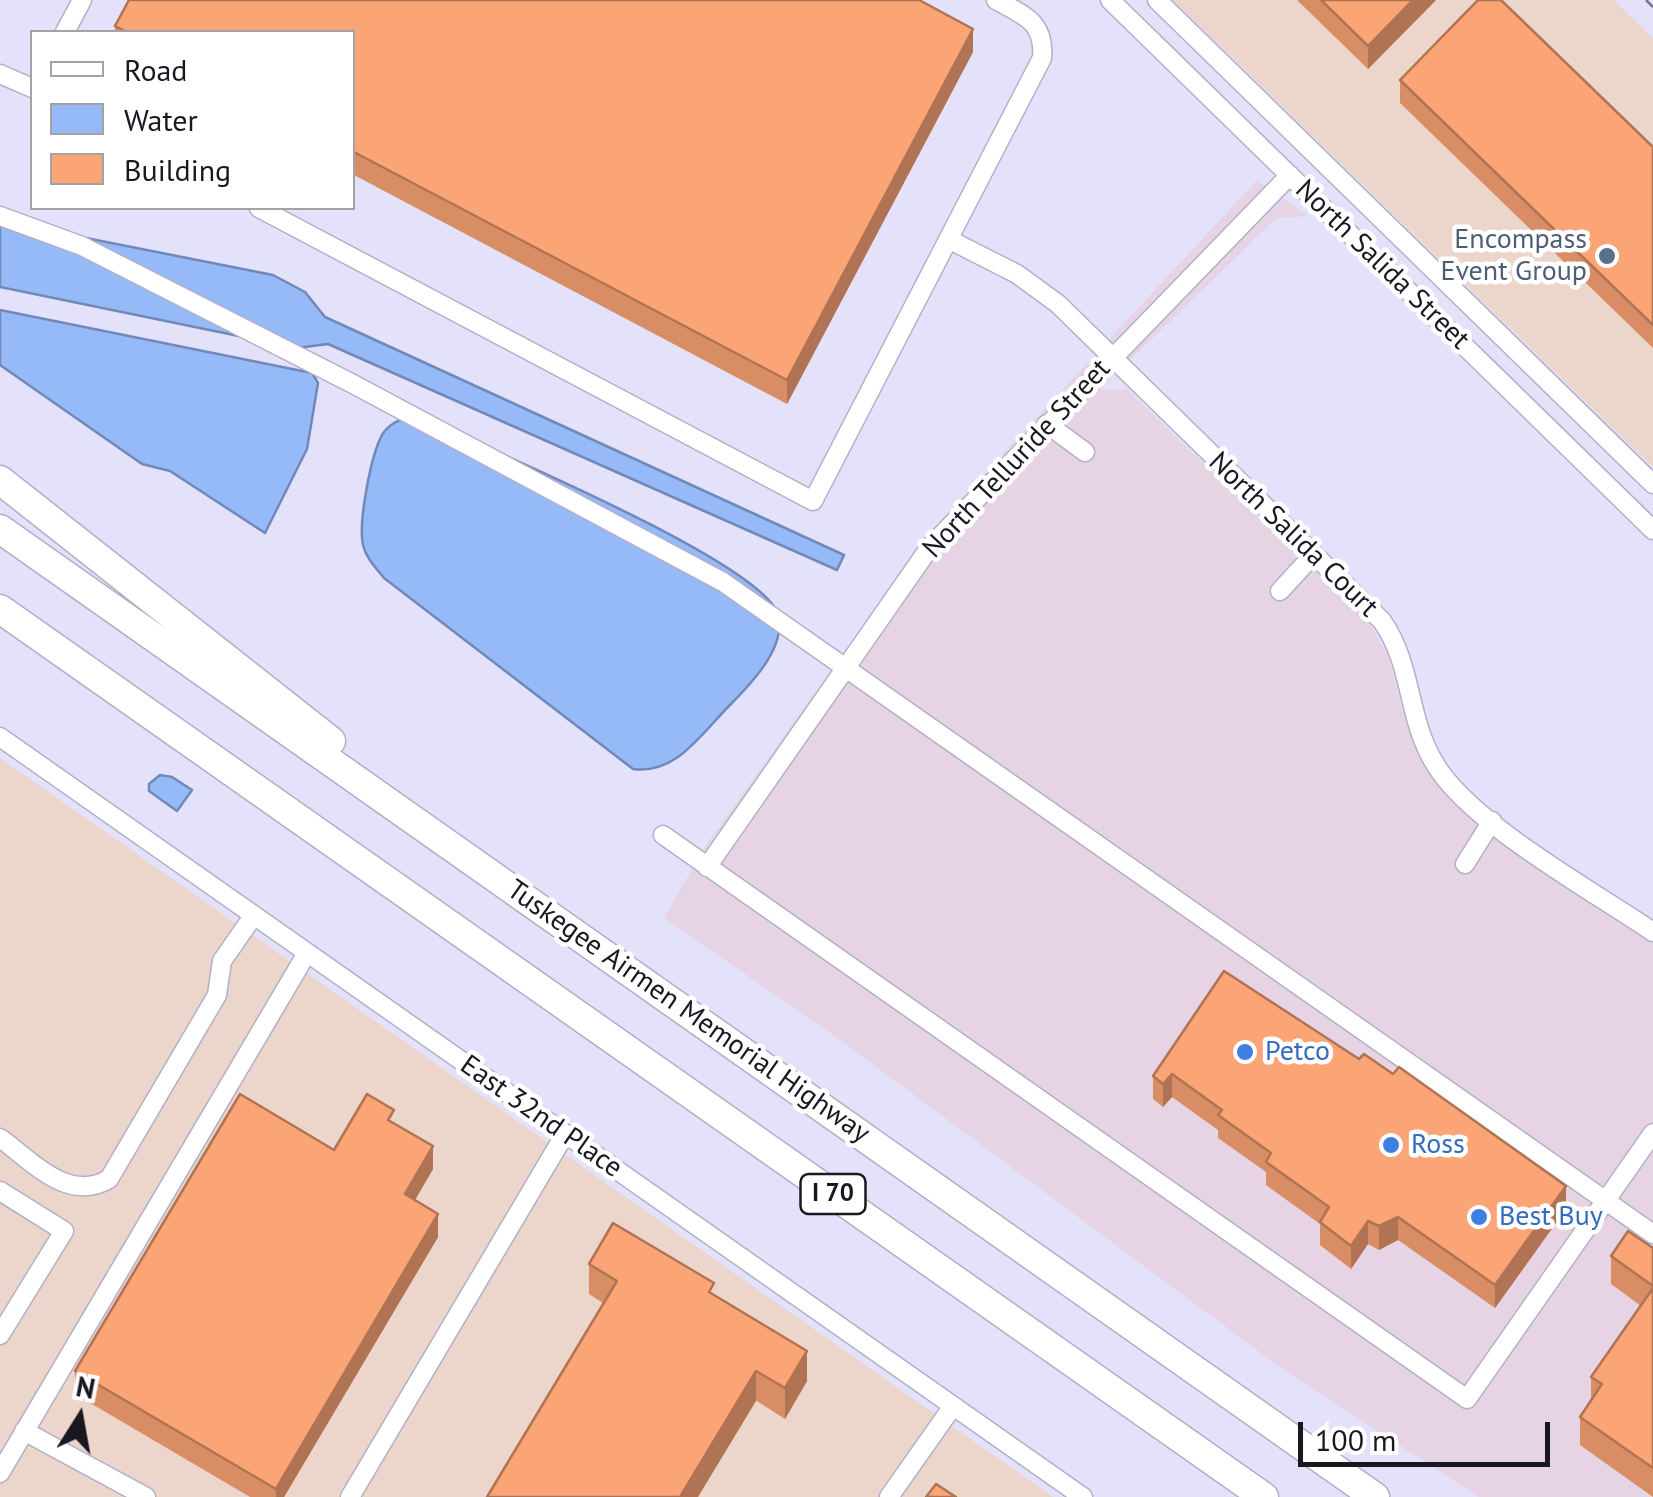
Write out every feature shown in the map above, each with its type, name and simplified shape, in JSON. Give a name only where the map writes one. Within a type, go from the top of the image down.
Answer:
[{"type":"highway","points":[[0,480],[555,918]]},
{"type":"highway","name":"Tuskegee Airmen Memorial Highway","points":[[0,529],[1375,1497]]},
{"type":"highway","name":"I 70","points":[[0,609],[1264,1497]]},
{"type":"highway","points":[[0,630],[401,892]]},
{"type":"street","points":[[66,30],[82,0]]},
{"type":"street","points":[[263,210],[813,500],[1042,58],[1044,36],[1034,20],[996,0]]},
{"type":"street","name":"North Salida Street","points":[[1110,0],[1653,530]]},
{"type":"street","name":"North Salida Street","points":[[1157,0],[1653,484]]},
{"type":"street","points":[[0,74],[30,87]]},
{"type":"street","name":"North Telluride Street","points":[[707,867],[930,547],[1290,175]]},
{"type":"street","points":[[0,216],[82,246],[667,548],[846,666],[1653,1234]]},
{"type":"street","name":"North Salida Court","points":[[948,239],[1017,274],[1058,304],[1314,554],[1394,638],[1408,675],[1419,729],[1435,764],[1492,821],[1653,932]]},
{"type":"street","points":[[1047,424],[1085,452]]},
{"type":"street","points":[[1280,592],[1314,554]]},
{"type":"street","name":"East 32nd Place","points":[[0,737],[1083,1497]]},
{"type":"street","points":[[1465,864],[1492,821]]},
{"type":"street","points":[[663,836],[1467,1399],[1653,1132]]},
{"type":"street","points":[[0,1138],[63,1184],[94,1188],[109,1179],[217,995],[222,961],[254,915]]},
{"type":"street","points":[[0,1472],[307,953]]},
{"type":"street","points":[[350,1497],[566,1134]]},
{"type":"street","points":[[0,1191],[64,1231],[0,1336]]},
{"type":"street","points":[[888,1497],[953,1406]]},
{"type":"street","points":[[24,1431],[146,1497]]},
{"type":"path","points":[[1646,0],[1653,7]]},
{"type":"shaded area","points":[[1173,0],[1614,0],[1653,38],[1653,467]]},
{"type":"shaded area","points":[[1257,180],[1308,216],[1277,218],[1100,389],[1128,390],[1370,624],[1388,656],[1402,707],[1427,767],[1463,810],[1653,942],[1653,1497],[1479,1497],[1281,1368],[836,1037],[664,918],[706,845],[930,532]]},
{"type":"shaded area","points":[[0,758],[962,1433],[1053,1497],[0,1497]]},
{"type":"water","points":[[0,221],[273,275],[305,292],[325,317],[844,555],[837,570],[328,344],[297,348],[0,287]]},
{"type":"water","points":[[0,310],[312,373],[318,383],[307,449],[265,533],[170,471],[142,464],[0,365]]},
{"type":"water","points":[[407,417],[428,421],[561,481],[677,538],[726,567],[762,593],[778,615],[777,640],[765,665],[687,750],[662,766],[633,769],[384,578],[369,559],[363,545],[362,521],[374,457],[384,432]]},
{"type":"water","points":[[160,775],[172,777],[192,790],[177,811],[149,791],[149,784]]},
{"type":"building","points":[[129,0],[919,0],[973,29],[787,380],[355,153],[355,30],[123,30],[115,26]]},
{"type":"building","points":[[1321,0],[1413,0],[1368,46]]},
{"type":"building","points":[[1478,0],[1501,0],[1653,147],[1653,325],[1400,80]]},
{"type":"building","points":[[1224,971],[1359,1059],[1364,1054],[1393,1074],[1399,1067],[1566,1186],[1495,1285],[1398,1217],[1379,1226],[1368,1221],[1351,1246],[1320,1222],[1329,1207],[1266,1162],[1271,1153],[1218,1115],[1222,1110],[1172,1074],[1163,1084],[1153,1076]]},
{"type":"building","points":[[240,1094],[334,1150],[367,1094],[394,1110],[388,1120],[433,1146],[405,1194],[438,1214],[276,1489],[75,1371]]},
{"type":"building","points":[[613,1223],[714,1283],[709,1292],[807,1351],[785,1388],[756,1371],[680,1497],[487,1497],[617,1281],[589,1264]]},
{"type":"building","points":[[1628,1231],[1653,1248],[1653,1286],[1611,1256]]},
{"type":"building","points":[[1653,1288],[1653,1468],[1580,1417],[1602,1384],[1591,1377]]},
{"type":"building","points":[[936,1484],[956,1497],[926,1497]]},
{"type":"place","name":"Encompass Event Group","points":[[1607,256]]},
{"type":"place","name":"Petco","points":[[1245,1052]]},
{"type":"place","name":"Ross","points":[[1391,1145]]},
{"type":"place","name":"Best Buy","points":[[1479,1217]]}]
